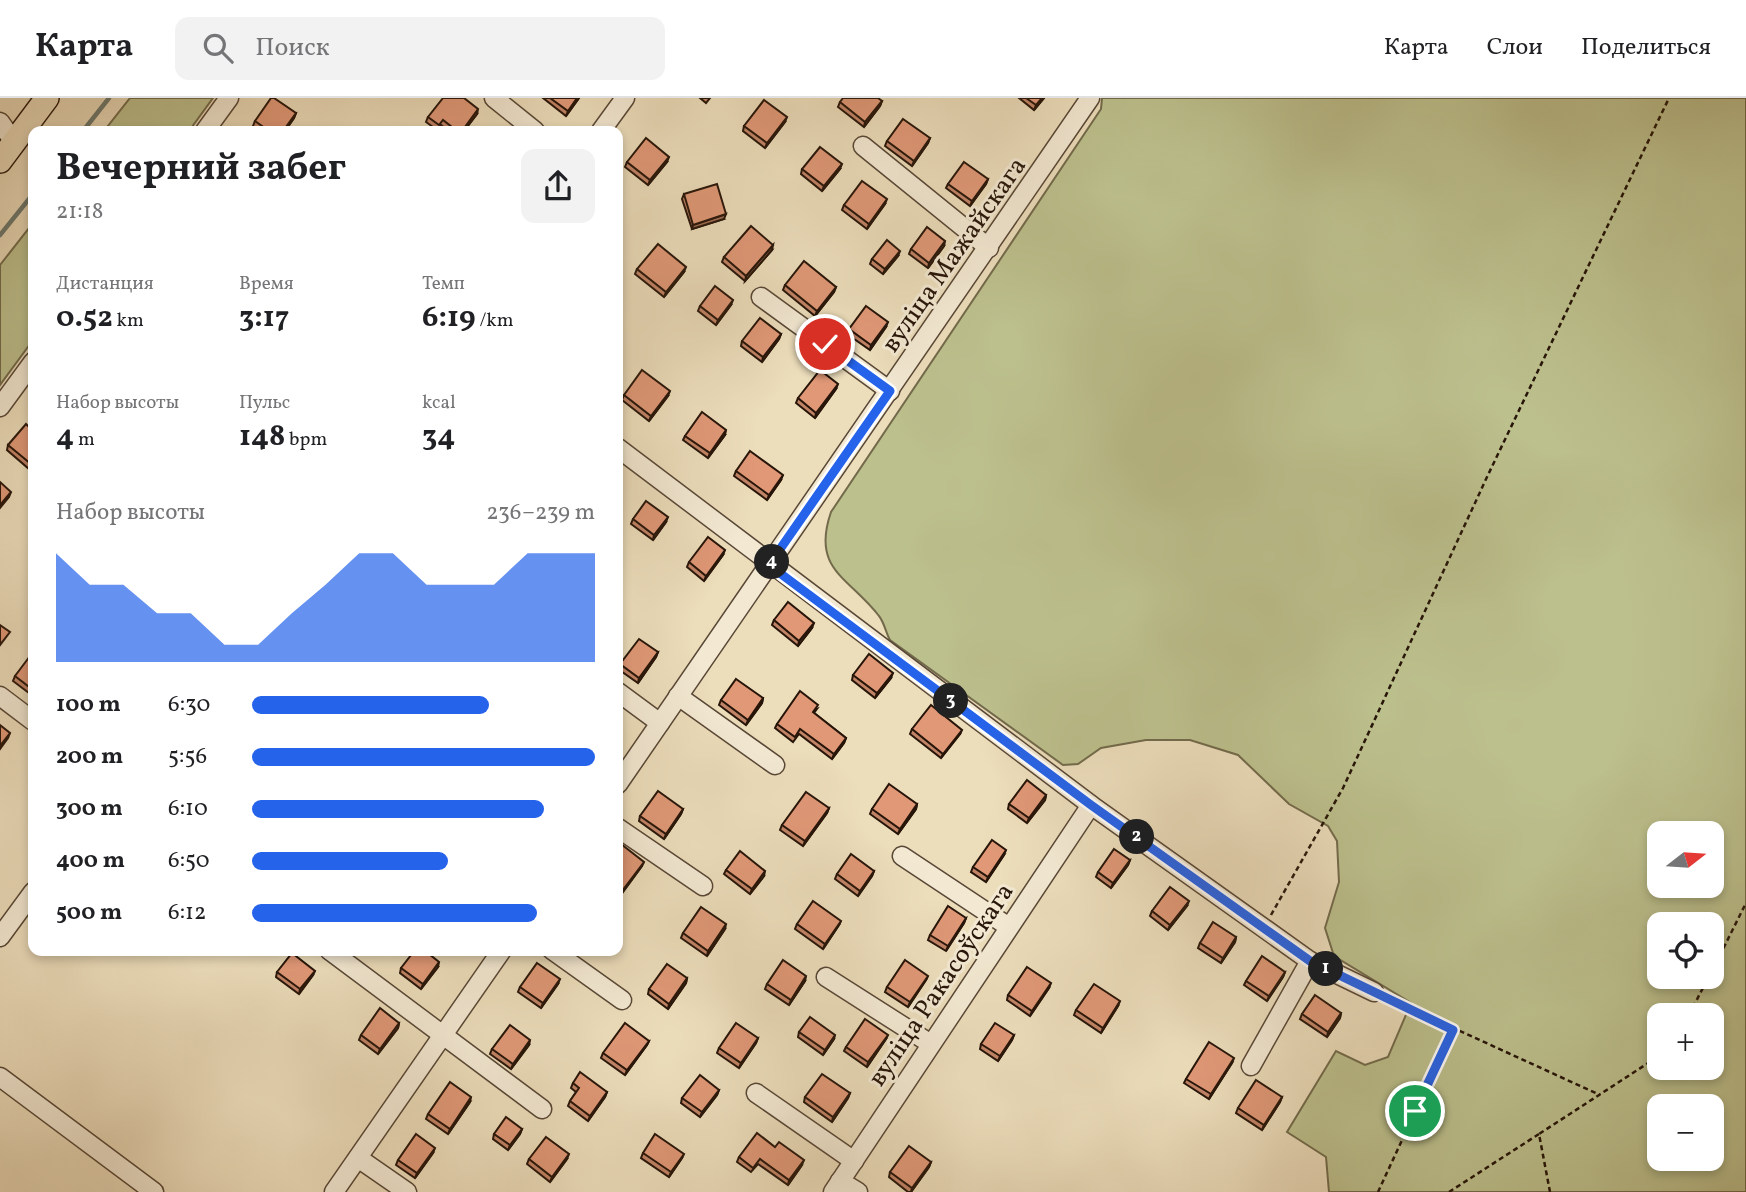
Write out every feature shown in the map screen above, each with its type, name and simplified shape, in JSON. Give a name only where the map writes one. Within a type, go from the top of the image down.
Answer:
[{"type":"main road","points":[[0,161],[47,98]]},
{"type":"street","points":[[209,126],[229,98]]},
{"type":"street","points":[[494,98],[529,126]]},
{"type":"street","points":[[605,126],[625,98]]},
{"type":"street","name":"вуліца Мажайскага","points":[[623,777],[1091,99]]},
{"type":"street","points":[[0,122],[14,142]]},
{"type":"street","points":[[863,146],[989,247]]},
{"type":"street","points":[[761,297],[890,391]]},
{"type":"street","points":[[0,407],[28,369]]},
{"type":"street","points":[[623,452],[769,565],[1091,805],[1310,961],[1374,992]]},
{"type":"street","points":[[0,696],[28,717]]},
{"type":"street","points":[[623,696],[660,723]]},
{"type":"street","points":[[678,696],[775,765]]},
{"type":"street","name":"вуліца Ракасоўскага","points":[[837,1186],[1091,805]]},
{"type":"street","points":[[623,831],[703,886]]},
{"type":"street","points":[[902,856],[1009,927]]},
{"type":"street","points":[[2,931],[28,898]]},
{"type":"street","points":[[337,956],[441,1037],[542,1110]]},
{"type":"street","points":[[334,1192],[498,956]]},
{"type":"street","points":[[560,956],[622,1000]]},
{"type":"street","points":[[1251,1066],[1310,961]]},
{"type":"street","points":[[826,977],[931,1044]]},
{"type":"street","points":[[0,1077],[154,1192]]},
{"type":"street","points":[[756,1093],[854,1161]]},
{"type":"street","points":[[358,1158],[407,1192]]},
{"type":"street","points":[[837,1186],[858,1192]]},
{"type":"path","points":[[1265,927],[1343,788],[1487,477],[1669,98]]},
{"type":"path","points":[[1724,947],[1746,903]]},
{"type":"path","points":[[1374,992],[1600,1095]]},
{"type":"path","points":[[1378,1192],[1453,1030]]},
{"type":"path","points":[[1449,1192],[1647,1064]]},
{"type":"path","points":[[1539,1134],[1550,1192]]},
{"type":"green space","points":[[130,98],[213,98],[193,126],[108,126]]},
{"type":"green space","points":[[1102,98],[1746,98],[1746,1192],[1329,1192],[1326,1157],[1287,1132],[1336,1051],[1365,1065],[1388,1057],[1411,1003],[1334,956],[1325,928],[1339,882],[1337,841],[1328,826],[1289,804],[1238,755],[1190,740],[1146,740],[1101,748],[1078,764],[1063,765],[890,640],[879,616],[836,571],[829,560],[826,532],[831,512],[1101,109]]},
{"type":"green space","points":[[28,229],[28,347],[0,385],[0,265]]},
{"type":"building","points":[[271,98],[296,113],[287,126],[262,126],[255,121]]},
{"type":"building","points":[[443,98],[464,98],[478,109],[466,126],[451,126],[443,120],[439,125],[428,117]]},
{"type":"building","points":[[550,98],[577,98],[568,111]]},
{"type":"building","points":[[843,98],[878,98],[882,101],[865,122],[840,102]]},
{"type":"building","points":[[1026,98],[1042,98],[1036,105]]},
{"type":"building","points":[[764,100],[787,117],[767,143],[744,126]]},
{"type":"building","points":[[903,119],[930,138],[914,161],[887,141]]},
{"type":"building","points":[[646,138],[669,157],[650,180],[627,162]]},
{"type":"building","points":[[820,147],[842,164],[824,186],[802,169]]},
{"type":"building","points":[[964,162],[988,179],[972,201],[948,184]]},
{"type":"building","points":[[862,181],[887,199],[869,224],[844,205]]},
{"type":"building","points":[[717,184],[726,214],[693,225],[684,194]]},
{"type":"building","points":[[751,226],[773,245],[746,276],[724,257]]},
{"type":"building","points":[[927,227],[945,241],[929,263],[911,249]]},
{"type":"building","points":[[887,240],[900,251],[885,269],[872,259]]},
{"type":"building","points":[[658,244],[686,267],[666,292],[637,269]]},
{"type":"building","points":[[804,261],[836,287],[817,311],[785,285]]},
{"type":"building","points":[[715,286],[733,300],[718,320],[700,306]]},
{"type":"building","points":[[866,306],[888,322],[871,345],[849,329]]},
{"type":"building","points":[[760,318],[781,334],[763,357],[742,341]]},
{"type":"building","points":[[642,370],[670,391],[651,416],[624,395]]},
{"type":"building","points":[[820,370],[838,384],[816,413],[798,398]]},
{"type":"building","points":[[702,412],[726,430],[710,453],[685,436]]},
{"type":"building","points":[[26,424],[28,462],[8,445]]},
{"type":"building","points":[[750,451],[783,475],[769,495],[736,471]]},
{"type":"building","points":[[0,482],[11,492],[0,505]]},
{"type":"building","points":[[646,501],[668,517],[654,535],[633,519]]},
{"type":"building","points":[[708,537],[725,550],[706,576],[689,562]]},
{"type":"building","points":[[788,602],[814,623],[799,641],[774,620]]},
{"type":"building","points":[[0,625],[10,632],[0,645]]},
{"type":"building","points":[[639,639],[658,652],[639,678],[623,666],[623,660]]},
{"type":"building","points":[[869,654],[893,673],[877,693],[853,675]]},
{"type":"building","points":[[28,659],[28,686],[15,676]]},
{"type":"building","points":[[736,679],[763,698],[748,720],[721,700]]},
{"type":"building","points":[[800,691],[818,705],[813,712],[846,738],[834,754],[800,729],[795,737],[777,724]]},
{"type":"building","points":[[931,705],[962,730],[943,754],[912,729]]},
{"type":"building","points":[[0,725],[10,733],[0,746]]},
{"type":"building","points":[[1027,780],[1046,795],[1029,818],[1009,804]]},
{"type":"building","points":[[889,784],[917,804],[900,829],[872,809]]},
{"type":"building","points":[[658,791],[683,809],[666,834],[640,816]]},
{"type":"building","points":[[806,792],[829,808],[805,841],[782,825]]},
{"type":"building","points":[[992,840],[1006,850],[988,877],[973,867]]},
{"type":"building","points":[[623,846],[644,862],[623,890]]},
{"type":"building","points":[[1114,849],[1130,860],[1113,883],[1098,872]]},
{"type":"building","points":[[740,851],[765,871],[752,889],[726,870]]},
{"type":"building","points":[[851,854],[874,871],[860,891],[837,874]]},
{"type":"building","points":[[1170,887],[1189,901],[1170,925],[1152,911]]},
{"type":"building","points":[[813,901],[841,921],[825,944],[797,924]]},
{"type":"building","points":[[948,906],[966,918],[948,946],[930,935]]},
{"type":"building","points":[[701,907],[726,924],[708,951],[683,933]]},
{"type":"building","points":[[1213,922],[1236,937],[1223,958],[1200,943]]},
{"type":"building","points":[[290,956],[296,956],[315,971],[300,989],[277,972]]},
{"type":"building","points":[[410,956],[432,956],[439,962],[423,984],[401,968]]},
{"type":"building","points":[[1262,956],[1285,972],[1269,996],[1246,981]]},
{"type":"building","points":[[783,960],[806,976],[791,1000],[767,984]]},
{"type":"building","points":[[905,960],[928,976],[910,1002],[887,987]]},
{"type":"building","points":[[537,963],[560,979],[543,1003],[520,987]]},
{"type":"building","points":[[667,964],[687,978],[669,1004],[649,989]]},
{"type":"building","points":[[1027,967],[1051,983],[1032,1011],[1008,995]]},
{"type":"building","points":[[1094,984],[1120,1001],[1103,1028],[1076,1010]]},
{"type":"building","points":[[1315,995],[1341,1013],[1328,1032],[1302,1014]]},
{"type":"building","points":[[380,1008],[399,1023],[380,1049],[361,1035]]},
{"type":"building","points":[[810,1017],[835,1035],[825,1050],[799,1032]]},
{"type":"building","points":[[865,1019],[888,1035],[868,1062],[846,1047]]},
{"type":"building","points":[[625,1023],[649,1041],[627,1070],[603,1053]]},
{"type":"building","points":[[736,1023],[758,1038],[741,1063],[719,1048]]},
{"type":"building","points":[[995,1023],[1014,1035],[1000,1056],[981,1044]]},
{"type":"building","points":[[510,1025],[530,1040],[513,1064],[492,1049]]},
{"type":"building","points":[[1209,1042],[1234,1058],[1211,1094],[1186,1079]]},
{"type":"building","points":[[580,1072],[607,1092],[590,1116],[570,1101],[579,1088],[573,1083]]},
{"type":"building","points":[[822,1074],[850,1093],[833,1117],[805,1097]]},
{"type":"building","points":[[700,1075],[719,1090],[702,1112],[682,1098]]},
{"type":"building","points":[[1256,1080],[1282,1097],[1264,1125],[1238,1108]]},
{"type":"building","points":[[450,1082],[471,1097],[450,1129],[428,1114]]},
{"type":"building","points":[[506,1117],[522,1129],[510,1145],[494,1134]]},
{"type":"building","points":[[757,1133],[775,1147],[779,1142],[804,1160],[789,1180],[760,1159],[753,1168],[739,1157]]},
{"type":"building","points":[[416,1134],[435,1148],[417,1173],[398,1160]]},
{"type":"building","points":[[655,1134],[684,1154],[671,1172],[643,1153]]},
{"type":"building","points":[[546,1137],[569,1154],[552,1177],[529,1159]]},
{"type":"building","points":[[909,1146],[931,1162],[912,1188],[890,1172]]},
{"type":"waterway","points":[[87,126],[109,98]]},
{"type":"waterway","points":[[0,235],[28,200]]},
{"type":"route","points":[[825,344],[890,391],[769,565],[1091,805],[1310,961],[1453,1030],[1415,1111]]}]
